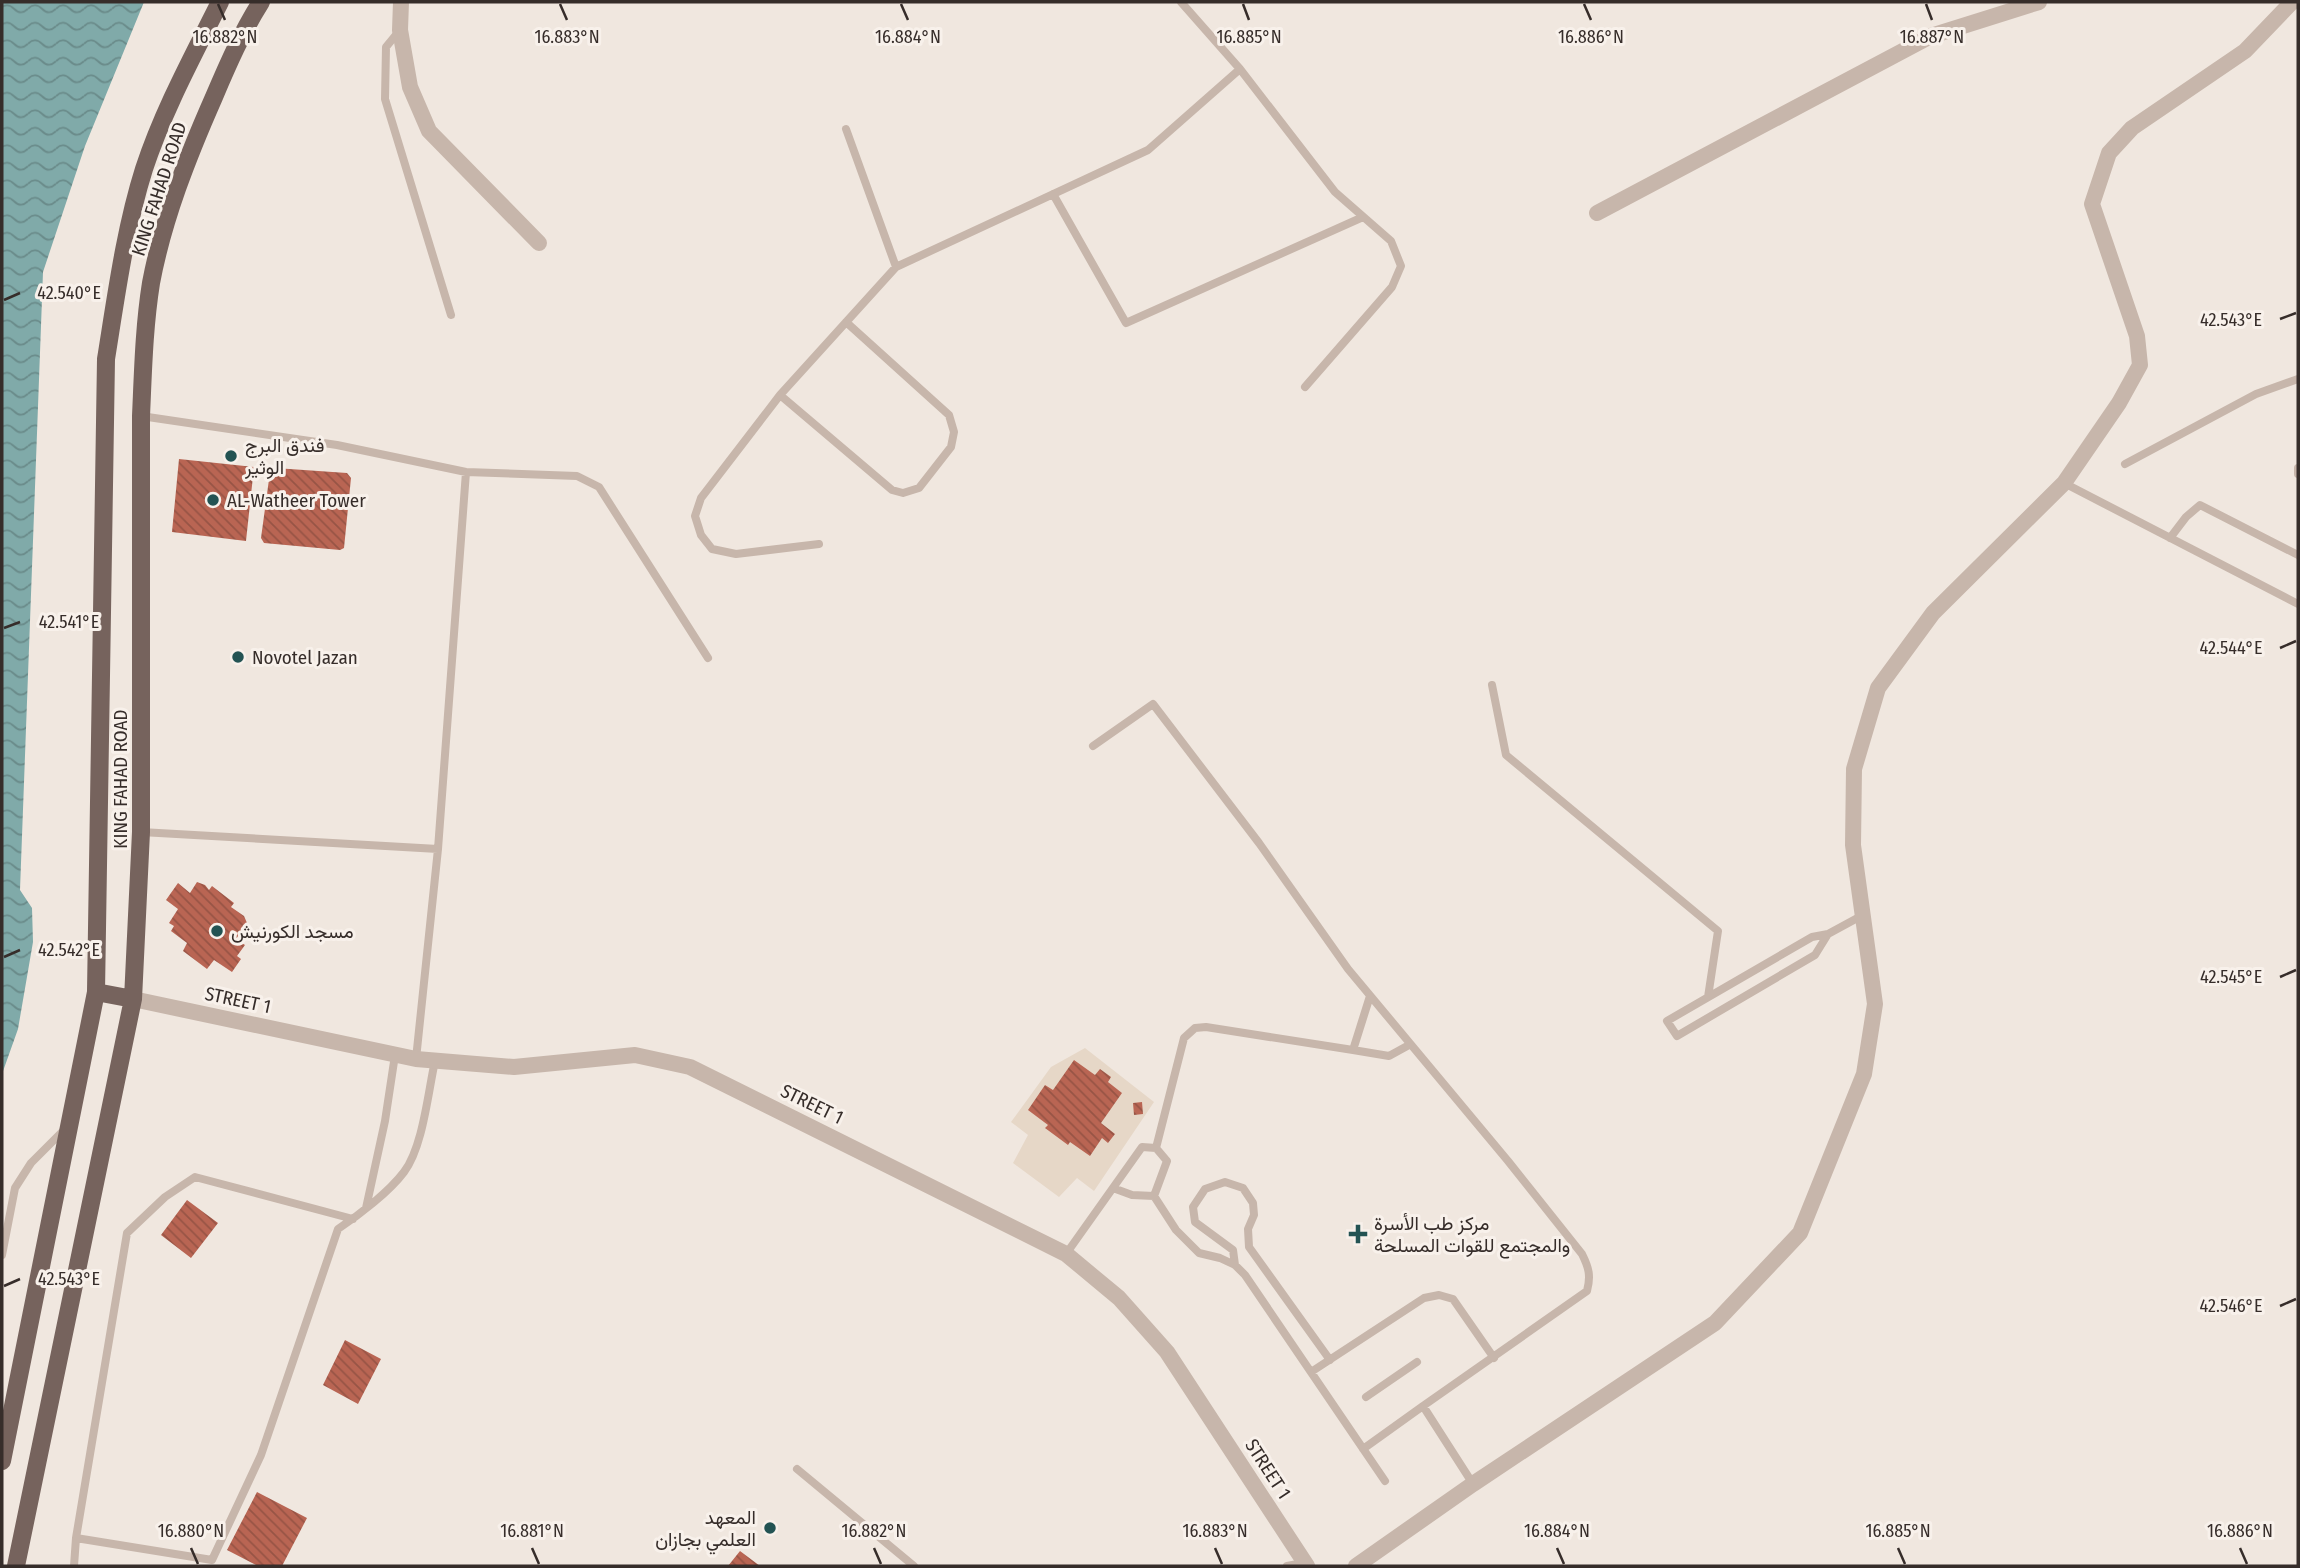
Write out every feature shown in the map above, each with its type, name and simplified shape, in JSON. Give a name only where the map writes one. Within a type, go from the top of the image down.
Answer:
[{"type":"main road","name":"KING FAHAD ROAD","points":[[2,1461],[96,992],[106,359],[120,273],[144,169],[170,104],[220,2]]},
{"type":"main road","name":"KING FAHAD ROAD","points":[[16,1566],[133,999],[141,832],[141,416],[151,283],[172,203],[198,132],[234,51],[261,2]]},
{"type":"main road","points":[[96,992],[133,999]]},
{"type":"street","points":[[401,2],[400,30],[410,88],[429,131],[539,243]]},
{"type":"street","points":[[1597,213],[1931,36],[2039,2]]},
{"type":"street","points":[[1356,1566],[1715,1324],[1800,1233],[1864,1074],[1875,1004],[1853,845],[1854,769],[1878,688],[1933,613],[2064,483],[2119,403],[2140,365],[2137,336],[2092,204],[2109,153],[2132,128],[2245,51],[2292,2]]},
{"type":"street","name":"STREET 1","points":[[133,999],[416,1059],[514,1067],[635,1055],[690,1067],[1066,1254],[1119,1298],[1167,1352],[1299,1565]]},
{"type":"lane","points":[[1181,2],[1240,69],[1335,192],[1391,241],[1401,267],[1392,287],[1305,387]]},
{"type":"lane","points":[[400,30],[386,47],[385,99],[451,315]]},
{"type":"lane","points":[[819,544],[736,554],[712,549],[701,535],[695,516],[701,498],[780,395],[896,267],[1148,150],[1240,69]]},
{"type":"lane","points":[[846,129],[896,267]]},
{"type":"lane","points":[[1053,194],[1126,323],[1363,217]]},
{"type":"lane","points":[[780,395],[892,490],[903,493],[919,488],[951,447],[954,432],[949,415],[846,322]]},
{"type":"lane","points":[[2125,464],[2256,394],[2298,379]]},
{"type":"lane","points":[[141,416],[337,445],[466,472],[577,477],[599,488],[708,658]]},
{"type":"lane","points":[[2298,468],[2298,474]]},
{"type":"lane","points":[[416,1059],[438,849],[466,472]]},
{"type":"lane","points":[[2064,483],[2298,604]]},
{"type":"lane","points":[[2170,538],[2186,517],[2200,505],[2298,555]]},
{"type":"lane","points":[[1492,685],[1506,755],[1718,931],[1708,997]]},
{"type":"lane","points":[[1093,746],[1153,704],[1259,843],[1348,969],[1508,1161],[1589,1267],[1587,1291],[1363,1449]]},
{"type":"lane","points":[[141,832],[438,849]]},
{"type":"lane","points":[[1828,934],[1815,955],[1677,1036],[1667,1021],[1812,937],[1828,934],[1863,915]]},
{"type":"lane","points":[[1353,1050],[1370,996]]},
{"type":"lane","points":[[1156,1148],[1184,1038],[1195,1028],[1206,1027],[1390,1056],[1409,1045]]},
{"type":"lane","points":[[366,1208],[385,1121],[394,1055]]},
{"type":"lane","points":[[76,1538],[212,1560],[261,1455],[338,1229],[366,1208],[404,1171],[417,1146],[435,1061]]},
{"type":"lane","points":[[2,1255],[15,1188],[31,1163],[68,1126]]},
{"type":"lane","points":[[1066,1254],[1142,1147],[1156,1148],[1167,1161],[1154,1196]]},
{"type":"lane","points":[[74,1566],[76,1538],[127,1233],[165,1197],[195,1177],[353,1219]]},
{"type":"lane","points":[[1235,1265],[1233,1250],[1195,1222],[1193,1208],[1205,1189],[1225,1182],[1243,1188],[1253,1203],[1254,1215],[1248,1229],[1249,1247],[1330,1360]]},
{"type":"lane","points":[[1113,1188],[1132,1195],[1154,1196]]},
{"type":"lane","points":[[1154,1196],[1176,1230],[1199,1253],[1235,1265],[1245,1275],[1385,1481]]},
{"type":"lane","points":[[1311,1372],[1424,1298],[1439,1295],[1454,1299],[1494,1357]]},
{"type":"lane","points":[[1366,1397],[1417,1362]]},
{"type":"lane","points":[[1423,1406],[1473,1485]]},
{"type":"lane","points":[[797,1469],[914,1566]]},
{"type":"shaded area","points":[[1085,1048],[1154,1102],[1094,1191],[1077,1178],[1059,1197],[1013,1163],[1028,1135],[1011,1122],[1051,1067]]},
{"type":"water","points":[[2,2],[144,2],[85,146],[43,272],[20,890],[32,908],[33,942],[18,1029],[2,1074]]},
{"type":"building","name":"AL-Watheer Tower","points":[[179,459],[254,467],[246,541],[172,532]]},
{"type":"building","points":[[275,468],[347,473],[351,478],[344,548],[340,550],[264,543],[261,538],[270,472]]},
{"type":"building","name":"مسجد الكورنيش","points":[[197,882],[209,890],[212,886],[234,903],[231,907],[244,916],[247,923],[236,939],[245,945],[237,956],[241,959],[232,972],[214,960],[207,969],[183,951],[187,943],[171,931],[174,926],[169,923],[178,909],[166,900],[178,883],[190,893]]},
{"type":"building","points":[[1074,1060],[1095,1075],[1100,1069],[1111,1077],[1108,1082],[1122,1093],[1101,1123],[1115,1134],[1108,1143],[1102,1138],[1090,1156],[1070,1142],[1068,1145],[1045,1128],[1048,1125],[1028,1110],[1045,1085],[1053,1090]]},
{"type":"building","points":[[1142,1102],[1143,1114],[1134,1115],[1133,1103]]},
{"type":"building","points":[[187,1200],[218,1223],[191,1258],[161,1235]]},
{"type":"building","points":[[345,1340],[381,1359],[358,1404],[323,1385]]},
{"type":"building","points":[[257,1492],[307,1518],[282,1566],[258,1566],[227,1550]]},
{"type":"building","points":[[740,1551],[760,1566],[728,1566]]},
{"type":"place","name":"فندق البرج الوثير","points":[[231,456]]},
{"type":"place","name":"AL-Watheer Tower","points":[[213,500]]},
{"type":"place","name":"Novotel Jazan","points":[[238,657]]},
{"type":"place","name":"مسجد الكورنيش","points":[[217,931]]},
{"type":"place","name":"مركز طب الأسرة والمجتمع للقوات المسلحة","points":[[1358,1234]]},
{"type":"place","name":"المعهد العلمي بجازان","points":[[770,1528]]}]
